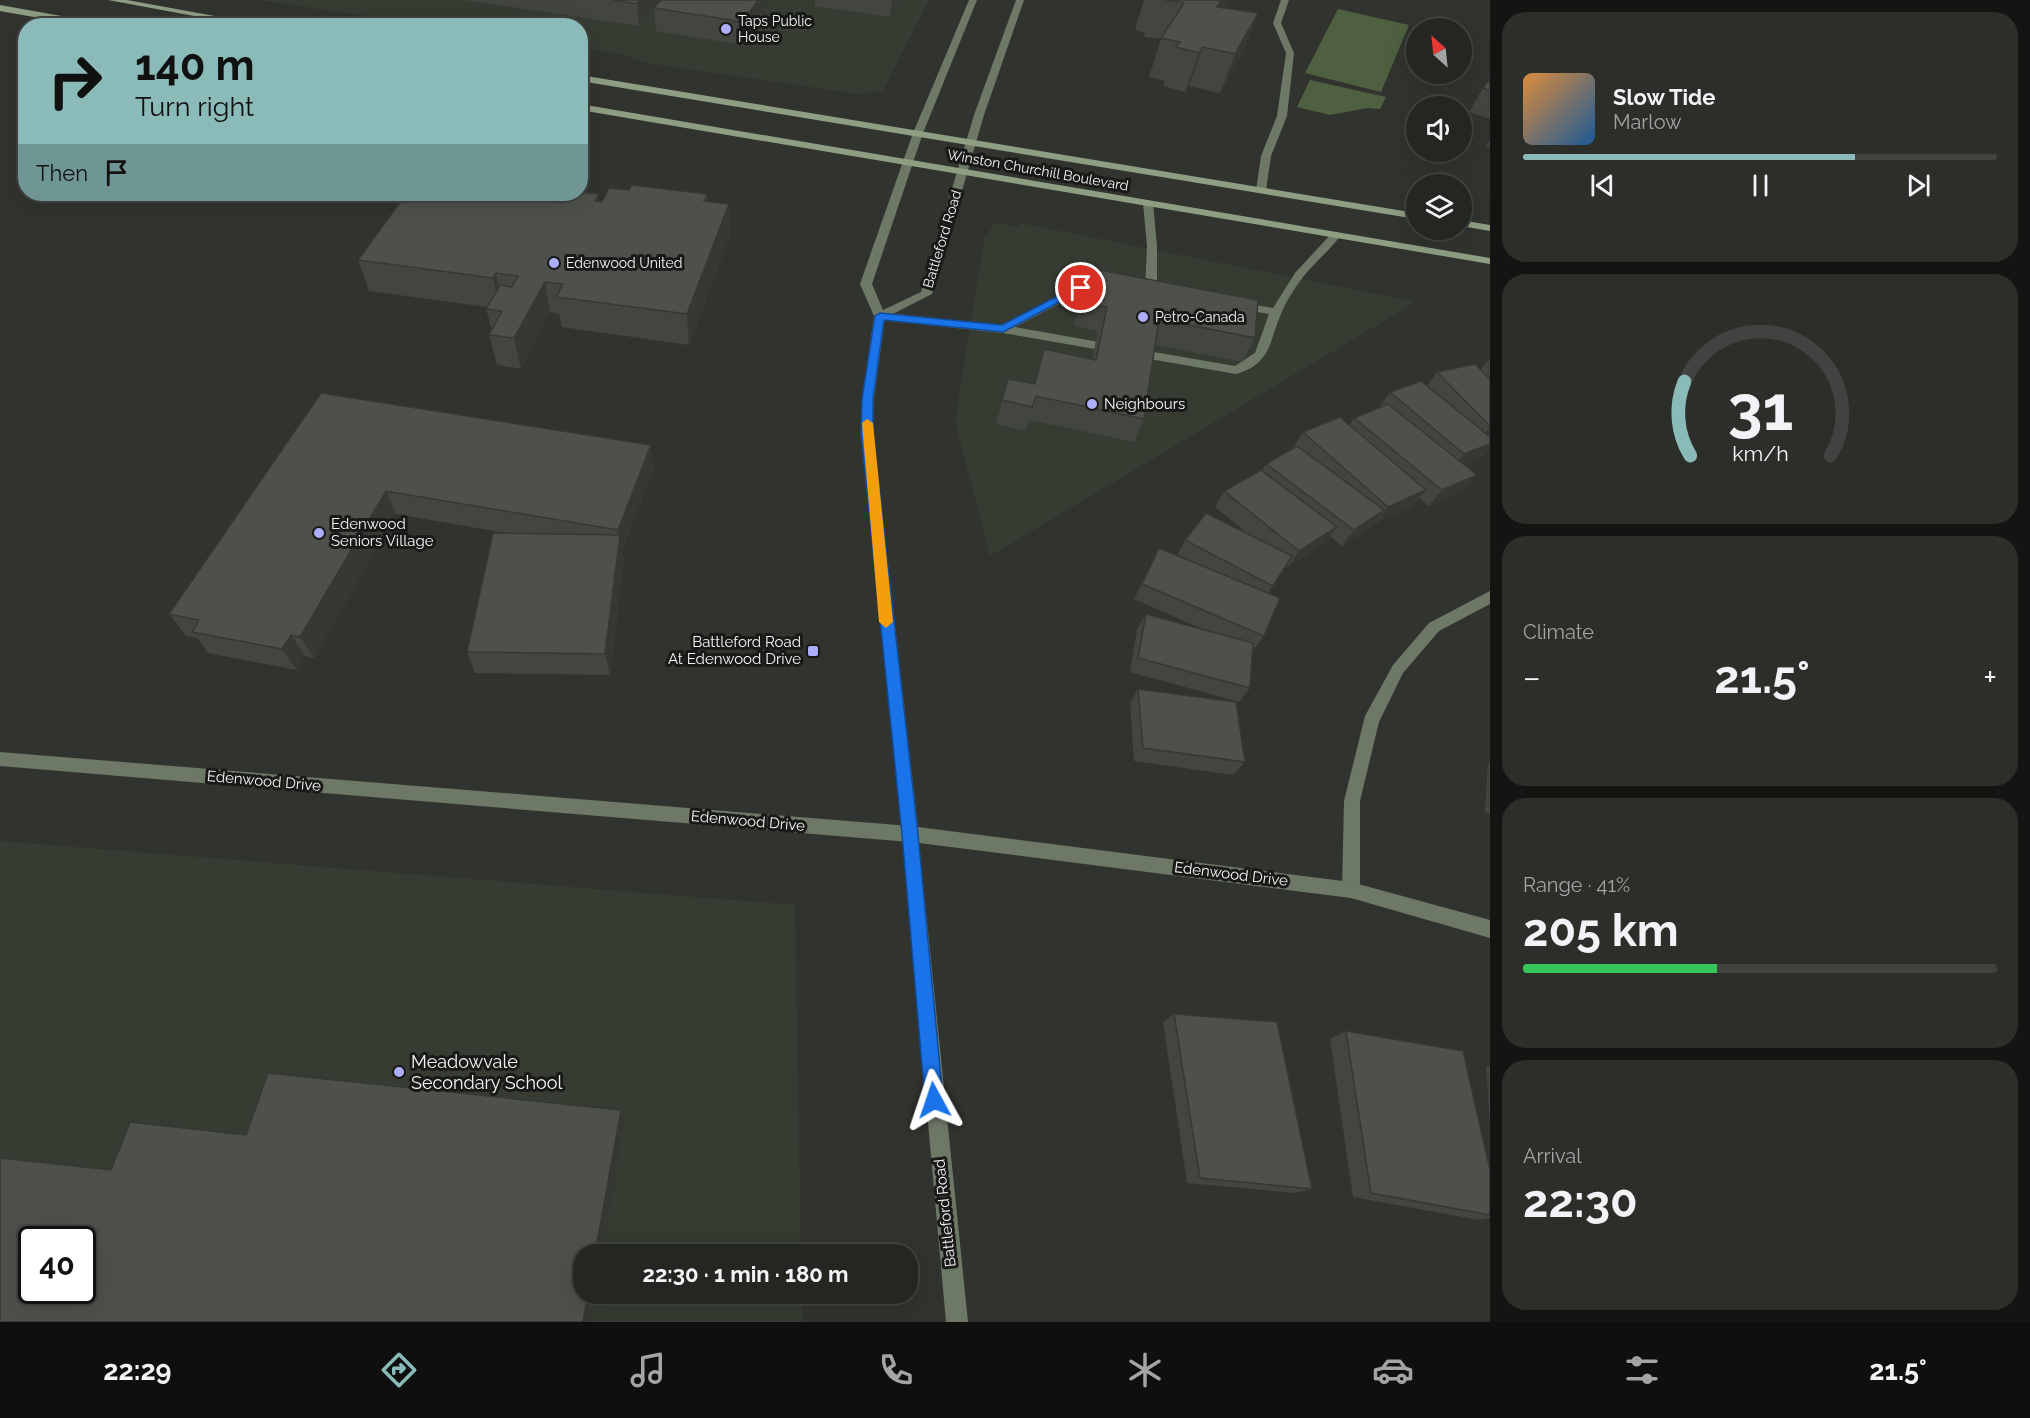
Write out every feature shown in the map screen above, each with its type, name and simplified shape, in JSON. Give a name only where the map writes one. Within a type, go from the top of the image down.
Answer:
[{"type":"main road","points":[[112,0],[219,18]]},
{"type":"main road","points":[[0,8],[56,18]]},
{"type":"main road","name":"Winston Churchill Boulevard","points":[[588,79],[1406,214]]},
{"type":"main road","name":"Winston Churchill Boulevard","points":[[588,108],[1490,261]]},
{"type":"main road","points":[[1472,225],[1490,228]]},
{"type":"street","points":[[973,0],[918,133],[866,284],[880,316],[1003,329],[1095,345]]},
{"type":"street","name":"Battleford Road","points":[[957,1322],[910,834],[867,433],[868,399],[880,316],[926,294],[971,142],[1020,0]]},
{"type":"street","points":[[1261,190],[1266,156],[1282,116],[1290,53],[1277,23],[1285,0]]},
{"type":"street","points":[[1148,203],[1152,246],[1152,290]]},
{"type":"street","points":[[1148,355],[1187,356],[1236,370],[1250,367],[1259,358],[1276,312],[1299,275],[1336,235]]},
{"type":"street","points":[[1003,329],[1081,288],[1114,286]]},
{"type":"street","points":[[1229,304],[1276,312]]},
{"type":"street","points":[[1351,890],[1352,801],[1371,721],[1398,669],[1434,627],[1490,597]]},
{"type":"street","name":"Edenwood Drive","points":[[0,759],[910,834],[1351,890],[1490,929]]},
{"type":"shaded area","points":[[256,0],[929,0],[883,91],[858,94],[647,63],[620,54],[588,49],[588,18],[379,18]]},
{"type":"shaded area","points":[[995,223],[1019,227],[1020,223],[1416,302],[990,556],[955,422],[984,239]]},
{"type":"shaded area","name":"Meadowvale Secondary School","points":[[0,841],[795,905],[801,1244],[573,1244],[573,1304],[802,1304],[803,1322],[0,1322]]},
{"type":"green space","points":[[1338,9],[1406,24],[1406,32],[1381,92],[1305,73]]},
{"type":"green space","points":[[1310,80],[1386,97],[1380,109],[1367,108],[1330,115],[1297,107]]},
{"type":"building","points":[[613,0],[640,0],[637,4]]},
{"type":"building","points":[[661,0],[758,0],[743,22],[654,8]]},
{"type":"building","points":[[1165,0],[1221,0],[1217,7],[1258,13],[1235,54],[1203,47],[1199,53],[1176,47],[1180,42],[1161,38],[1184,3]]},
{"type":"building","points":[[1490,79],[1490,91],[1483,88]]},
{"type":"building","name":"Edenwood United","points":[[632,185],[707,194],[704,201],[729,204],[687,314],[556,297],[563,284],[545,282],[514,338],[489,335],[502,311],[486,309],[500,285],[512,287],[518,276],[496,273],[493,278],[358,260],[401,201],[588,201],[588,193],[599,194],[595,201],[602,202],[609,188],[629,190]]},
{"type":"building","points":[[1089,268],[1258,300],[1255,338],[1159,319],[1144,419],[1036,396],[1032,407],[1002,400],[1008,379],[1035,384],[1044,349],[1096,360],[1107,307],[1081,302]]},
{"type":"building","points":[[1475,364],[1490,379],[1490,426],[1437,372]]},
{"type":"building","points":[[1421,381],[1490,437],[1490,444],[1464,454],[1390,392]]},
{"type":"building","name":"Edenwood Seniors Village","points":[[321,393],[651,445],[618,530],[386,491],[300,637],[291,635],[282,649],[192,632],[199,620],[169,614]]},
{"type":"building","points":[[1388,404],[1477,475],[1442,490],[1354,418]]},
{"type":"building","points":[[1340,417],[1426,490],[1388,507],[1303,432]]},
{"type":"building","points":[[1297,446],[1384,510],[1354,530],[1266,464]]},
{"type":"building","points":[[1261,470],[1337,527],[1299,551],[1224,491]]},
{"type":"building","points":[[1206,513],[1292,556],[1273,586],[1185,540]]},
{"type":"building","points":[[493,533],[620,535],[605,654],[467,652]]},
{"type":"building","points":[[1159,548],[1280,598],[1264,636],[1142,584]]},
{"type":"building","points":[[1146,614],[1253,643],[1250,688],[1138,658]]},
{"type":"building","points":[[1138,689],[1236,702],[1245,762],[1143,748]]},
{"type":"building","points":[[1174,1014],[1277,1022],[1312,1189],[1200,1178]]},
{"type":"building","points":[[1346,1031],[1463,1051],[1490,1170],[1490,1215],[1371,1193]]},
{"type":"building","points":[[268,1073],[621,1110],[597,1244],[573,1244],[573,1304],[586,1304],[583,1322],[0,1322],[0,1158],[111,1170],[130,1122],[246,1135]]},
{"type":"slow traffic","points":[[867,423],[886,622]]},
{"type":"place","name":"Taps Public House","points":[[726,29]]},
{"type":"place","name":"Edenwood United","points":[[554,263]]},
{"type":"place","name":"Petro-Canada","points":[[1143,317]]},
{"type":"place","name":"Neighbours","points":[[1092,404]]},
{"type":"place","name":"Edenwood Seniors Village","points":[[319,533]]},
{"type":"place","name":"Battleford Road At Edenwood Drive","points":[[813,651]]},
{"type":"place","name":"Meadowvale Secondary School","points":[[399,1072]]},
{"type":"route","points":[[934,1100],[910,834],[867,433],[868,399],[880,316],[1003,329],[1081,288]]}]
